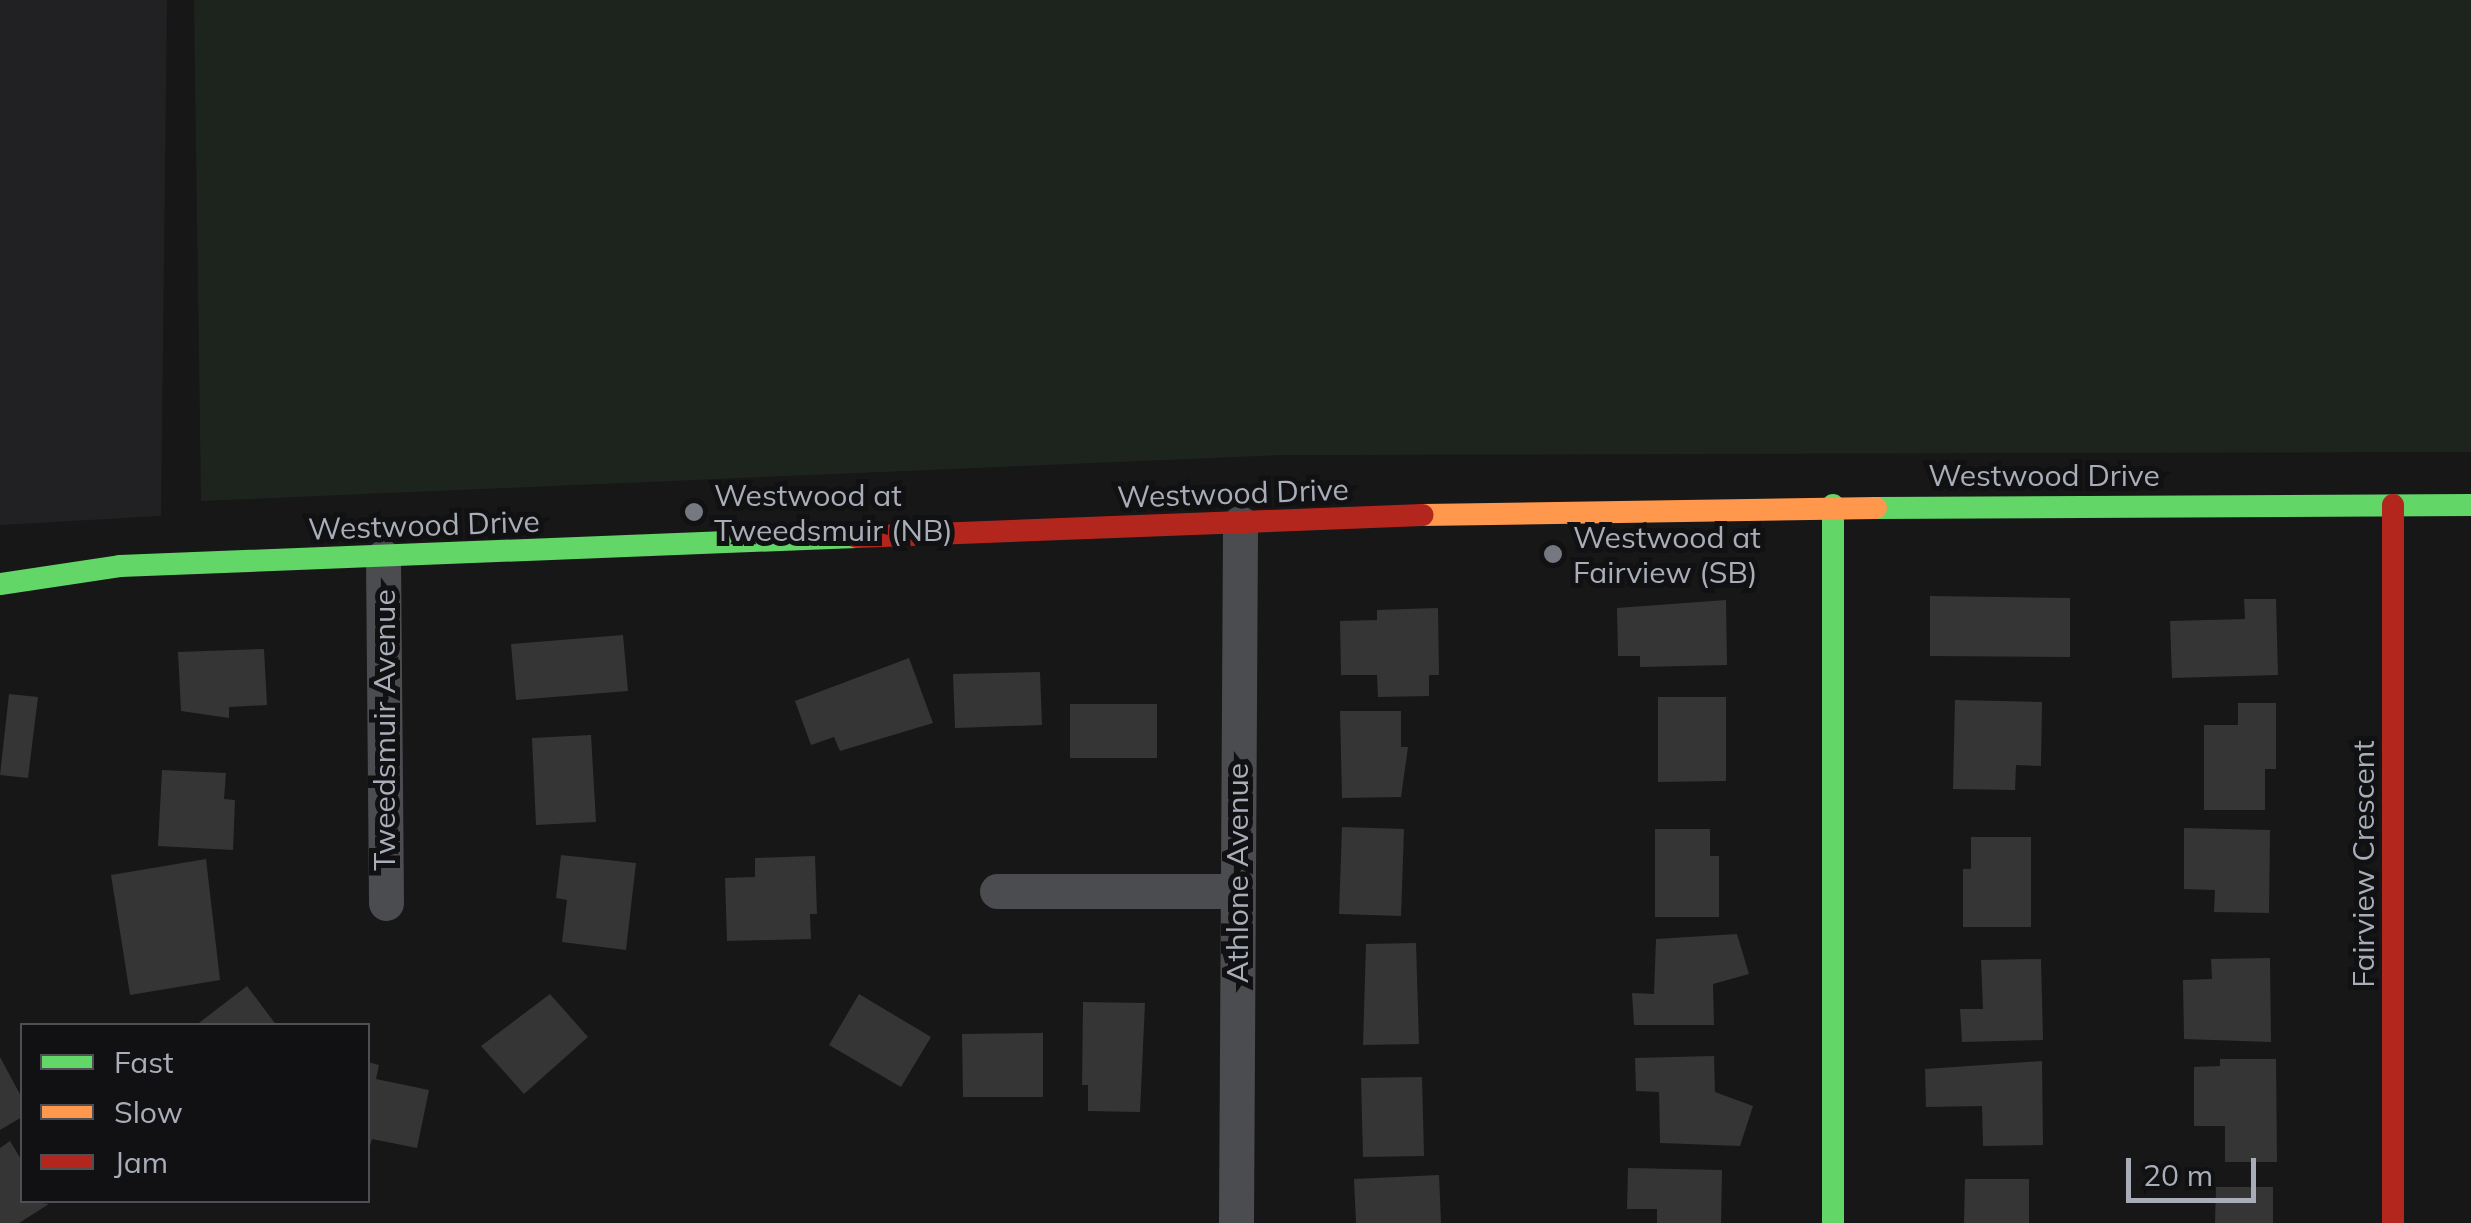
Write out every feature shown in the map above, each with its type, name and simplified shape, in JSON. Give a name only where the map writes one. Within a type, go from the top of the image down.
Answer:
[{"type":"street","name":"Westwood Drive","points":[[0,584],[120,566],[1240,523],[1834,505],[2471,505]]},
{"type":"street","points":[[1834,505],[1834,1223]]},
{"type":"street","name":"Fairview Crescent","points":[[2393,505],[2393,1223]]},
{"type":"street","name":"Athlone Avenue","points":[[1236,1223],[1240,523]]},
{"type":"street","name":"Tweedsmuir Avenue","points":[[383,557],[386,904]]},
{"type":"street","points":[[997,891],[1236,891]]},
{"type":"shaded area","points":[[0,0],[167,0],[161,516],[0,525]]},
{"type":"shaded area","points":[[194,0],[2471,0],[2471,452],[1281,455],[201,501]]},
{"type":"building","points":[[1930,596],[2070,598],[2070,657],[1930,656]]},
{"type":"building","points":[[2244,599],[2276,599],[2278,675],[2172,678],[2170,621],[2245,619]]},
{"type":"building","points":[[1726,600],[1727,665],[1640,667],[1640,656],[1618,656],[1617,608]]},
{"type":"building","points":[[1438,608],[1439,675],[1429,675],[1429,696],[1378,697],[1377,675],[1341,675],[1340,621],[1377,620],[1377,610]]},
{"type":"building","points":[[623,635],[628,691],[516,700],[511,644]]},
{"type":"building","points":[[264,649],[267,705],[229,707],[229,718],[181,711],[178,652]]},
{"type":"building","points":[[909,658],[933,723],[840,751],[834,737],[811,745],[795,701]]},
{"type":"building","points":[[1040,672],[1042,725],[955,728],[953,674]]},
{"type":"building","points":[[9,694],[38,697],[28,778],[0,775]]},
{"type":"building","points":[[1658,697],[1726,697],[1726,781],[1658,782]]},
{"type":"building","points":[[1955,700],[2042,702],[2041,766],[2016,765],[2015,790],[1953,789]]},
{"type":"building","points":[[2238,703],[2276,703],[2276,769],[2265,769],[2265,810],[2204,810],[2204,725],[2238,725]]},
{"type":"building","points":[[1070,704],[1157,704],[1157,758],[1070,758]]},
{"type":"building","points":[[1340,711],[1401,711],[1401,747],[1408,747],[1401,797],[1342,798]]},
{"type":"building","points":[[591,735],[596,822],[536,825],[532,738]]},
{"type":"building","points":[[162,770],[226,773],[224,799],[235,800],[233,850],[158,846]]},
{"type":"building","points":[[1342,827],[1404,829],[1401,916],[1339,914]]},
{"type":"building","points":[[2184,828],[2270,830],[2269,913],[2214,912],[2215,890],[2184,889]]},
{"type":"building","points":[[1655,829],[1710,829],[1710,856],[1719,856],[1719,917],[1655,917]]},
{"type":"building","points":[[1971,837],[2031,837],[2031,927],[1963,927],[1963,869],[1971,869]]},
{"type":"building","points":[[561,855],[636,863],[626,950],[562,942],[567,900],[556,898]]},
{"type":"building","points":[[815,856],[817,914],[810,914],[811,939],[727,941],[725,878],[755,877],[755,858]]},
{"type":"building","points":[[206,859],[220,980],[130,995],[111,875]]},
{"type":"building","points":[[1737,934],[1749,974],[1713,984],[1714,1025],[1634,1025],[1632,993],[1654,994],[1656,939]]},
{"type":"building","points":[[1416,943],[1419,1044],[1363,1045],[1366,944]]},
{"type":"building","points":[[2270,958],[2271,1042],[2184,1039],[2183,980],[2212,979],[2211,959]]},
{"type":"building","points":[[2041,959],[2043,1040],[1962,1042],[1960,1009],[1983,1009],[1981,960]]},
{"type":"building","points":[[247,986],[275,1023],[199,1023]]},
{"type":"building","points":[[550,994],[588,1037],[524,1094],[481,1046]]},
{"type":"building","points":[[859,994],[931,1037],[901,1087],[829,1045]]},
{"type":"building","points":[[1083,1002],[1145,1003],[1140,1112],[1088,1111],[1088,1085],[1082,1085]]},
{"type":"building","points":[[1043,1033],[1043,1097],[963,1097],[962,1034]]},
{"type":"building","points":[[1714,1056],[1715,1092],[1753,1106],[1740,1146],[1660,1143],[1659,1092],[1636,1091],[1635,1058]]},
{"type":"building","points":[[0,1057],[20,1094],[20,1118],[0,1130]]},
{"type":"building","points":[[2220,1059],[2276,1059],[2277,1162],[2225,1162],[2225,1126],[2194,1126],[2194,1067],[2220,1066]]},
{"type":"building","points":[[2042,1061],[2043,1145],[1983,1146],[1982,1106],[1926,1107],[1925,1069]]},
{"type":"building","points":[[370,1063],[379,1065],[376,1079],[429,1090],[417,1148],[372,1139],[370,1146]]},
{"type":"building","points":[[1422,1077],[1424,1156],[1363,1157],[1361,1078]]},
{"type":"building","points":[[10,1141],[20,1158],[20,1203],[49,1204],[19,1223],[0,1223],[0,1148]]},
{"type":"building","points":[[1628,1168],[1722,1170],[1721,1223],[1657,1223],[1657,1209],[1627,1209]]},
{"type":"building","points":[[1439,1175],[1441,1223],[1356,1223],[1354,1179]]},
{"type":"building","points":[[1965,1179],[2029,1179],[2029,1223],[1964,1223]]},
{"type":"building","points":[[2216,1187],[2273,1187],[2273,1223],[2215,1223]]},
{"type":"traffic: fast","points":[[1833,505],[1833,1223]]},
{"type":"traffic: fast","points":[[1876,508],[2471,505]]},
{"type":"traffic: fast","points":[[0,584],[120,566],[856,537]]},
{"type":"traffic: slow","points":[[1423,515],[1876,508]]},
{"type":"traffic: jam","points":[[2393,505],[2393,1223]]},
{"type":"traffic: jam","points":[[856,537],[1423,515]]},
{"type":"place","name":"Westwood at Tweedsmuir (NB)","points":[[694,512]]},
{"type":"place","name":"Westwood at Fairview (SB)","points":[[1553,554]]}]
